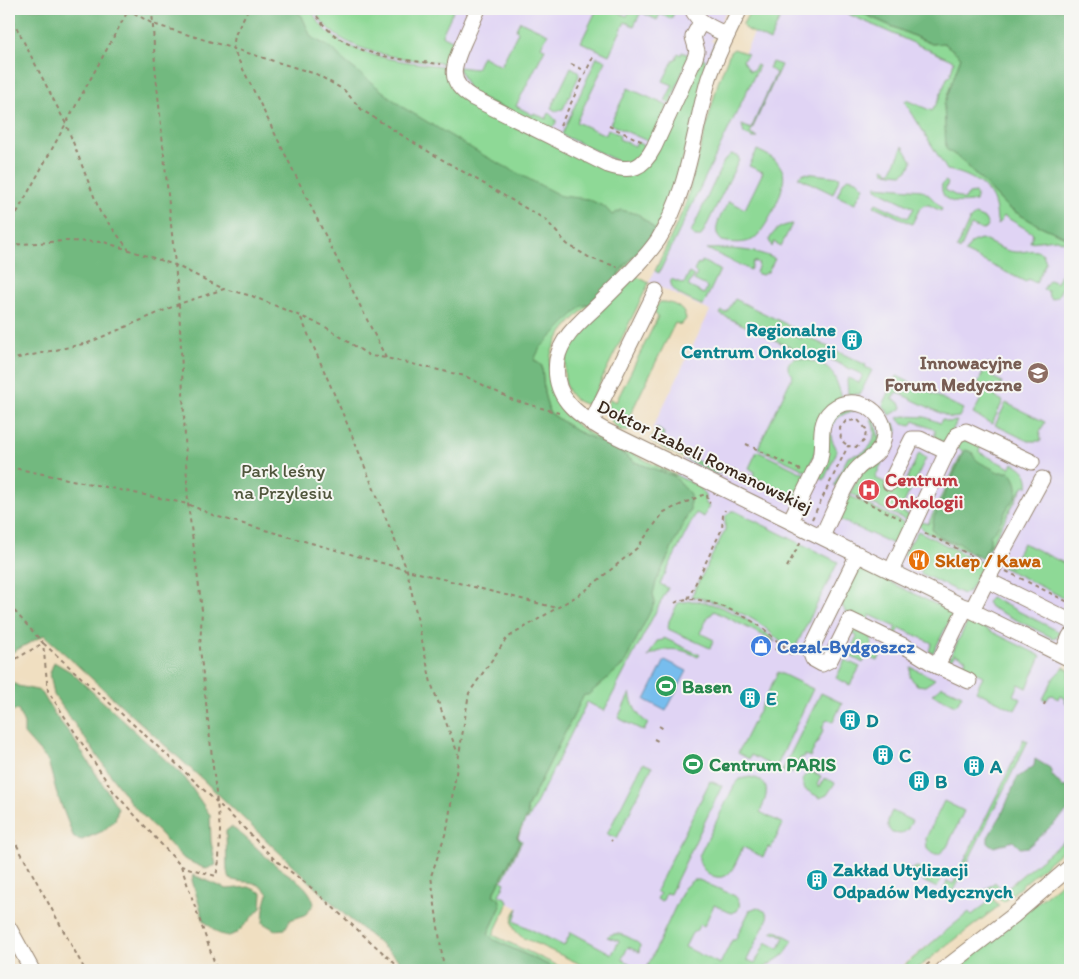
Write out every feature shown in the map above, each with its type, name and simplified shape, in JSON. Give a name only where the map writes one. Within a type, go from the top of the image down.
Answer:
[{"type":"street","points":[[478,9],[454,66],[455,81],[459,88],[466,94],[608,165],[622,169],[632,169],[640,165],[648,158],[654,147],[695,58],[697,51],[693,37],[697,15],[727,35]]},
{"type":"street","name":"Doktor Izabeli Romanowskiej","points":[[740,9],[709,78],[687,167],[673,209],[653,247],[567,337],[559,352],[557,375],[560,389],[569,405],[591,423],[1066,656]]},
{"type":"street","points":[[591,423],[656,291]]},
{"type":"street","points":[[790,521],[821,457],[822,430],[828,415],[844,404],[857,403],[866,406],[874,411],[882,421],[884,440],[874,456],[854,473],[822,536]]},
{"type":"street","points":[[890,571],[957,435],[966,431],[1032,462]]},
{"type":"street","points":[[890,483],[912,439],[920,439],[947,452]]},
{"type":"street","points":[[937,666],[969,609],[988,580],[1042,479]]},
{"type":"street","points":[[850,620],[830,660],[822,664],[813,660],[810,651],[858,554]]},
{"type":"street","points":[[988,580],[1070,621]]},
{"type":"street","points":[[830,610],[908,648],[937,666],[969,681]]},
{"type":"street","points":[[1066,656],[1070,636]]},
{"type":"street","points":[[943,970],[1013,916],[1070,867]]},
{"type":"street","points":[[9,928],[32,970]]},
{"type":"path","points":[[9,227],[128,9],[153,24],[316,74],[344,90],[362,110],[546,220],[567,244],[590,258],[631,271]]},
{"type":"path","points":[[152,9],[179,304],[188,504],[202,610],[200,648],[220,830],[219,861],[216,876],[180,866]]},
{"type":"path","points":[[248,9],[236,35],[233,49],[386,358]]},
{"type":"path","points":[[313,9],[320,22],[328,31],[343,42],[382,55],[454,66]]},
{"type":"path","points":[[9,13],[66,124],[100,212],[129,250]]},
{"type":"path","points":[[554,138],[594,55]]},
{"type":"path","points":[[571,64],[586,71]]},
{"type":"path","points":[[609,126],[654,147]]},
{"type":"path","points":[[9,245],[64,241],[104,242],[175,264],[224,289],[252,296],[324,326],[370,356],[465,376],[514,400],[564,416]]},
{"type":"path","points":[[9,360],[88,344],[179,304],[224,289]]},
{"type":"path","points":[[300,316],[349,428],[407,570],[431,683],[459,756]]},
{"type":"path","points":[[858,420],[866,429],[865,440],[857,447],[848,446],[841,440],[840,428],[846,421],[858,420]]},
{"type":"path","points":[[746,444],[812,477]]},
{"type":"path","points":[[811,520],[848,446]]},
{"type":"path","points":[[9,467],[188,504],[215,516],[407,570],[557,608]]},
{"type":"path","points":[[733,470],[815,512]]},
{"type":"path","points":[[828,485],[1070,603]]},
{"type":"path","points":[[444,970],[431,876],[447,829],[469,693],[508,638],[585,591],[637,548],[664,512],[707,493]]},
{"type":"path","points":[[688,599],[722,529],[725,510]]},
{"type":"path","points":[[787,567],[801,541]]},
{"type":"path","points":[[676,603],[679,600],[697,599],[718,605],[754,622],[784,645],[790,653],[783,647]]},
{"type":"path","points":[[9,605],[42,643],[216,801],[274,859],[307,884],[402,970]]},
{"type":"path","points":[[9,663],[42,643]]},
{"type":"path","points":[[42,643],[48,691],[113,791],[180,866],[216,970]]},
{"type":"path","points":[[775,650],[776,648],[781,651]]},
{"type":"path","points":[[659,726],[664,729]]},
{"type":"path","points":[[654,739],[658,741]]},
{"type":"path","points":[[9,831],[86,970]]},
{"type":"shaded area","points":[[262,9],[727,9],[711,41],[715,44],[704,73],[622,234]]},
{"type":"shaded area","name":"Centrum Onkologii","points":[[766,9],[1070,9],[1070,658],[1056,676],[1070,683],[1070,836],[1002,891],[995,882],[984,891],[991,900],[972,915],[969,912],[897,970],[613,970],[513,924],[513,918],[518,908],[493,895],[684,457],[653,442],[658,432],[652,429],[710,311],[649,282],[705,168],[719,105]]},
{"type":"green space","name":"Park leśny na Przylesiu","points":[[9,9],[293,9],[302,16],[311,37],[333,49],[344,61],[404,108],[483,155],[561,196],[588,199],[605,207],[612,215],[621,210],[638,214],[654,228],[652,235],[619,272],[617,278],[590,304],[582,306],[540,348],[534,360],[542,366],[544,393],[549,412],[576,431],[615,448],[634,462],[674,476],[690,494],[690,510],[656,582],[653,594],[655,602],[624,664],[588,695],[584,695],[527,808],[528,815],[517,837],[520,841],[493,895],[499,898],[501,906],[488,934],[494,940],[559,970],[411,970],[345,915],[202,779],[44,635],[9,654]]},
{"type":"green space","points":[[262,9],[311,9],[321,25],[335,38],[352,47],[391,59],[449,67],[451,82],[631,173],[700,57],[705,59],[707,63],[717,37],[718,39],[671,199],[653,235],[617,278],[619,272],[652,235],[654,228],[638,214],[622,234],[252,28]]},
{"type":"green space","points":[[314,9],[454,9],[442,35],[458,43],[450,64],[393,57],[373,52],[338,36],[324,24]]},
{"type":"green space","points":[[597,9],[622,9],[620,13],[627,16],[631,9],[676,9],[671,19],[660,14],[657,20],[641,12],[634,26],[625,22],[609,55],[581,42]]},
{"type":"green space","points":[[751,9],[784,9],[770,41],[744,28],[743,24]]},
{"type":"green space","points":[[837,9],[852,9],[932,44],[944,43],[961,57],[944,105],[947,149],[962,160],[1008,208],[1038,225],[1070,239],[1070,244],[1056,239],[1030,242],[1033,233],[1004,216],[998,225],[994,202],[986,189],[968,176],[947,170],[905,102],[906,100],[932,111],[947,78],[950,76],[954,61]]},
{"type":"green space","points":[[853,9],[1070,9],[1070,239],[1038,225],[1008,208],[962,160],[946,149],[944,105],[961,57],[944,43],[932,44]]},
{"type":"green space","points":[[520,21],[548,34],[541,46],[545,49],[516,106],[546,119],[549,113],[556,120],[556,123],[550,130],[470,92],[458,67],[476,69],[482,56],[501,66],[518,32],[516,29]]},
{"type":"green space","points":[[734,49],[748,54],[743,60],[750,71],[754,70],[756,65],[759,66],[659,273],[655,271],[685,206],[718,83],[730,52]]},
{"type":"green space","points":[[682,52],[689,55],[670,104],[665,101],[673,85],[663,81],[674,59],[676,59],[678,53],[681,55]]},
{"type":"green space","points":[[597,57],[606,61],[576,122],[606,135],[608,129],[620,135],[619,139],[635,146],[637,142],[646,147],[647,152],[626,165],[562,135]]},
{"type":"green space","points":[[772,62],[781,65],[750,134],[758,138],[753,138],[744,134],[742,125],[751,129],[776,73],[769,68]]},
{"type":"green space","points":[[571,67],[578,71],[579,76],[563,109],[556,111],[551,108]]},
{"type":"green space","points":[[628,88],[668,106],[650,140],[645,140],[610,124]]},
{"type":"green space","points":[[903,146],[912,161],[909,169],[902,174],[884,172],[883,168],[891,172]]},
{"type":"green space","points":[[757,150],[773,158],[783,172],[784,179],[779,198],[769,219],[752,240],[737,243],[722,241],[718,237],[717,232],[718,221],[729,201],[745,209],[763,172],[749,166]]},
{"type":"green space","points":[[731,154],[738,156],[739,160],[702,235],[695,237],[691,232],[724,161]]},
{"type":"green space","points":[[804,173],[840,177],[833,194],[798,177]]},
{"type":"green space","points":[[848,178],[857,180],[864,187],[855,204],[837,196],[844,181]]},
{"type":"green space","points":[[946,181],[948,183],[945,190],[964,200],[969,194],[975,193],[977,196],[976,201],[964,203],[953,202],[948,199],[942,191],[942,184]]},
{"type":"green space","points":[[876,186],[922,190],[942,208],[941,211],[929,205],[924,205],[920,208],[912,224],[874,206],[876,203],[908,218],[914,208],[876,189]]},
{"type":"green space","points":[[975,215],[985,219],[988,226],[982,230],[971,225],[960,250],[957,248],[970,219]]},
{"type":"green space","points":[[792,224],[781,246],[774,242],[772,247],[769,240],[773,233],[781,227]]},
{"type":"green space","points":[[981,239],[1002,249],[1019,252],[1033,251],[1043,254],[1046,262],[1036,283],[1028,279],[1026,282],[965,252],[972,242]]},
{"type":"green space","points":[[707,249],[750,251],[775,259],[768,272],[762,275],[756,273],[759,264],[754,261],[750,270]]},
{"type":"green space","points":[[702,261],[720,270],[703,306],[677,293],[671,284],[671,279],[684,284],[689,273],[694,276],[688,286],[704,294],[706,286],[694,280],[697,274],[694,271],[698,263],[701,264]]},
{"type":"green space","points":[[1065,266],[1070,271],[1058,296],[1052,299],[1049,297],[1048,291],[1043,290],[1049,280],[1057,283]]},
{"type":"green space","points":[[634,275],[649,283],[589,405],[578,402],[571,395],[565,378],[565,367],[570,347],[574,339]]},
{"type":"green space","points":[[735,299],[796,329],[794,335],[801,339],[803,335],[866,365],[865,367],[872,370],[860,394],[848,394],[847,380],[848,378],[859,383],[863,375],[821,355],[796,350],[720,314],[722,311],[726,313]]},
{"type":"green space","points":[[660,302],[677,306],[683,312],[686,319],[681,325],[675,323],[629,417],[634,422],[633,427],[627,431],[621,431],[609,417],[608,404],[610,399],[616,402],[658,317],[653,311]]},
{"type":"green space","points":[[590,304],[562,333],[551,355],[549,367],[550,380],[562,409],[576,425],[588,432],[700,487],[705,495],[706,504],[709,506],[704,517],[696,513],[660,584],[668,588],[604,711],[587,702],[528,820],[526,820],[528,815],[527,808],[584,694],[674,476],[634,462],[615,448],[576,431],[549,412],[544,393],[542,366],[534,360],[539,348],[582,305]]},
{"type":"green space","points":[[798,358],[824,365],[828,368],[835,378],[842,397],[816,448],[808,472],[758,448],[793,375],[789,371],[788,364],[793,359]]},
{"type":"green space","points":[[988,363],[996,368],[992,377],[1002,382],[995,397],[1003,401],[992,424],[973,414],[982,397],[973,393]]},
{"type":"green space","points":[[897,376],[963,409],[959,417],[951,418],[896,392],[892,399],[900,403],[902,407],[890,415],[883,405]]},
{"type":"green space","points":[[1006,403],[1045,422],[1040,432],[1041,441],[1028,441],[995,425]]},
{"type":"green space","points":[[855,406],[853,411],[839,417],[831,429],[832,440],[837,451],[824,480],[816,476],[831,417]]},
{"type":"green space","points":[[873,416],[880,441],[841,489],[834,485],[848,457],[864,452],[873,440],[874,430],[871,420]]},
{"type":"green space","points":[[904,416],[925,417],[940,423],[942,419],[948,422],[957,421],[946,444],[935,438],[935,430],[914,421],[911,426],[903,424],[898,418]]},
{"type":"green space","points":[[888,421],[895,424],[897,430],[875,478],[902,490],[919,453],[926,458],[900,511],[909,515],[908,521],[850,493]]},
{"type":"green space","points":[[657,428],[664,433],[661,443],[718,471],[722,465],[727,464],[722,472],[716,474],[653,443],[651,439]]},
{"type":"green space","points":[[966,438],[981,445],[979,452],[1010,468],[1013,463],[1017,465],[1025,472],[1028,479],[1028,487],[1024,485],[986,554],[993,558],[991,561],[982,559],[926,532],[918,524],[922,522],[928,524],[963,451],[957,448],[956,445]]},
{"type":"green space","points":[[965,450],[972,452],[979,462],[997,472],[1010,472],[1017,485],[1015,499],[1008,507],[996,530],[990,536],[990,543],[982,557],[969,551],[960,543],[944,539],[932,529],[934,517]]},
{"type":"green space","points":[[757,451],[809,476],[796,499],[753,477],[755,472],[749,468]]},
{"type":"green space","points":[[846,494],[905,523],[906,527],[897,546],[836,518]]},
{"type":"green space","points":[[731,511],[735,511],[838,562],[794,650],[782,643],[758,622],[720,604],[693,597],[692,595],[725,530],[725,517]]},
{"type":"green space","points":[[918,531],[984,564],[969,591],[963,594],[920,573],[928,556],[918,551],[914,554],[909,566],[904,553]]},
{"type":"green space","points":[[1023,543],[1070,566],[1070,601],[1000,566],[1003,563],[1010,567]]},
{"type":"green space","points":[[856,569],[866,570],[953,613],[933,653],[929,651],[932,643],[900,628],[896,635],[893,634],[896,627],[870,615],[865,622],[846,613],[841,603]]},
{"type":"green space","points":[[991,598],[1060,632],[1057,637],[1053,638],[990,607],[987,602]]},
{"type":"green space","points":[[700,601],[724,608],[759,628],[776,642],[714,611],[709,615],[700,633],[714,640],[710,648],[668,629],[669,621],[678,603]]},
{"type":"green space","points":[[970,621],[1041,656],[1027,688],[1019,684],[1014,695],[1021,699],[1015,710],[976,691],[983,676],[963,666],[966,659],[955,654],[948,661],[966,625]]},
{"type":"green space","points":[[852,629],[871,637],[872,643],[869,651],[880,656],[878,661],[866,657],[863,663],[848,655],[857,636],[851,633]]},
{"type":"green space","points":[[664,638],[700,655],[698,657],[680,650],[667,650],[654,653],[648,657],[657,641]]},
{"type":"green space","points":[[845,660],[860,667],[850,685],[836,678]]},
{"type":"green space","points":[[54,662],[71,672],[185,778],[210,815],[211,842],[216,865],[206,869],[184,859],[130,802],[54,695],[50,673]]},
{"type":"green space","points":[[911,667],[935,679],[925,686],[917,685],[910,677]]},
{"type":"green space","points":[[1064,667],[1070,671],[1068,677],[1070,678],[1070,705],[1065,702],[1066,699],[1060,696],[1058,699],[1053,695],[1049,696],[1047,700],[1043,699],[1054,677]]},
{"type":"green space","points":[[778,672],[813,689],[776,768],[751,755],[749,759],[738,753]]},
{"type":"green space","points":[[9,680],[18,686],[41,691],[118,808],[115,820],[103,831],[82,840],[74,838],[57,794],[48,761],[24,734],[24,724],[18,710],[9,711]]},
{"type":"green space","points":[[942,686],[962,695],[957,704],[955,705],[932,694]]},
{"type":"green space","points":[[630,693],[636,710],[648,723],[644,731],[618,718]]},
{"type":"green space","points":[[821,693],[842,703],[833,722],[827,719],[810,757],[805,755],[803,758],[801,757],[799,761],[801,763],[796,771],[789,773],[782,771]]},
{"type":"green space","points":[[1023,739],[1028,741],[951,895],[943,891],[947,881],[953,884]]},
{"type":"green space","points":[[1035,759],[1050,768],[1052,775],[1063,787],[1070,786],[1070,809],[1028,847],[1020,848],[1013,841],[994,847],[988,843],[988,837],[1002,814],[1017,778],[1034,766]]},
{"type":"green space","points":[[643,763],[652,767],[617,838],[607,834]]},
{"type":"green space","points":[[810,771],[821,776],[817,785],[820,787],[825,778],[835,783],[827,795],[820,798],[803,788],[803,779]]},
{"type":"green space","points":[[750,777],[757,779],[765,785],[765,801],[760,812],[783,824],[771,848],[768,847],[763,857],[743,847],[730,873],[722,877],[712,876],[701,865],[699,856],[734,786],[740,779]]},
{"type":"green space","points":[[710,781],[722,786],[670,894],[666,893],[663,900],[660,901],[657,899],[660,894],[656,891]]},
{"type":"green space","points":[[944,801],[964,811],[947,847],[939,854],[933,854],[927,849],[926,838]]},
{"type":"green space","points":[[892,811],[912,821],[907,830],[901,834],[892,833],[888,828],[888,820]]},
{"type":"green space","points":[[231,827],[308,891],[314,904],[305,915],[290,920],[285,929],[275,930],[263,923],[264,908],[268,894],[264,889],[255,883],[230,879],[227,871],[226,831]]},
{"type":"green space","points":[[520,832],[518,837],[522,841],[502,881],[505,883],[499,895],[507,899],[508,903],[493,935],[567,970],[559,970],[494,940],[488,934],[501,906],[493,895],[520,841],[517,837]]},
{"type":"green space","points":[[1070,836],[1070,844],[1003,902],[996,895],[1001,892],[997,887],[989,894],[999,906],[915,970],[899,970],[969,912],[972,915],[991,900],[984,891],[995,882],[1003,891]]},
{"type":"green space","points":[[917,867],[941,878],[937,888],[905,872]]},
{"type":"green space","points":[[193,875],[227,889],[249,887],[262,893],[261,908],[237,933],[229,936],[219,934],[204,921],[192,880]]},
{"type":"green space","points":[[1070,876],[1070,970],[953,970]]},
{"type":"green space","points":[[693,880],[699,880],[735,896],[739,901],[739,905],[737,911],[731,913],[714,905],[704,926],[700,924],[696,931],[692,933],[685,947],[720,964],[750,910],[757,907],[766,912],[768,918],[747,960],[755,963],[766,942],[779,949],[784,937],[771,932],[775,930],[793,940],[785,954],[761,970],[646,970],[684,888]]},
{"type":"green space","points":[[518,908],[514,921],[564,946],[571,932],[612,954],[619,941],[607,937],[619,934],[628,937],[640,945],[639,952],[628,947],[622,959],[634,966],[632,970],[593,970],[522,937],[515,931],[512,923],[513,916]]},
{"type":"water","name":"Basen","points":[[665,660],[687,671],[666,711],[645,700]]},
{"type":"place","name":"Regionalne Centrum Onkologii","points":[[852,340]]},
{"type":"place","name":"Innowacyjne Forum Medyczne","points":[[1038,373]]},
{"type":"place","name":"Centrum Onkologii","points":[[869,490]]},
{"type":"place","name":"Sklep / Kawa","points":[[919,560]]},
{"type":"place","name":"Cezal-Bydgoszcz","points":[[761,646]]},
{"type":"place","name":"Basen","points":[[666,686]]},
{"type":"place","name":"E","points":[[750,698]]},
{"type":"place","name":"D","points":[[850,720]]},
{"type":"place","name":"C","points":[[883,755]]},
{"type":"place","name":"Centrum PARIS","points":[[693,764]]},
{"type":"place","name":"A","points":[[974,766]]},
{"type":"place","name":"B","points":[[919,781]]},
{"type":"place","name":"Zakład Utylizacji Odpadów Medycznych","points":[[817,880]]}]
